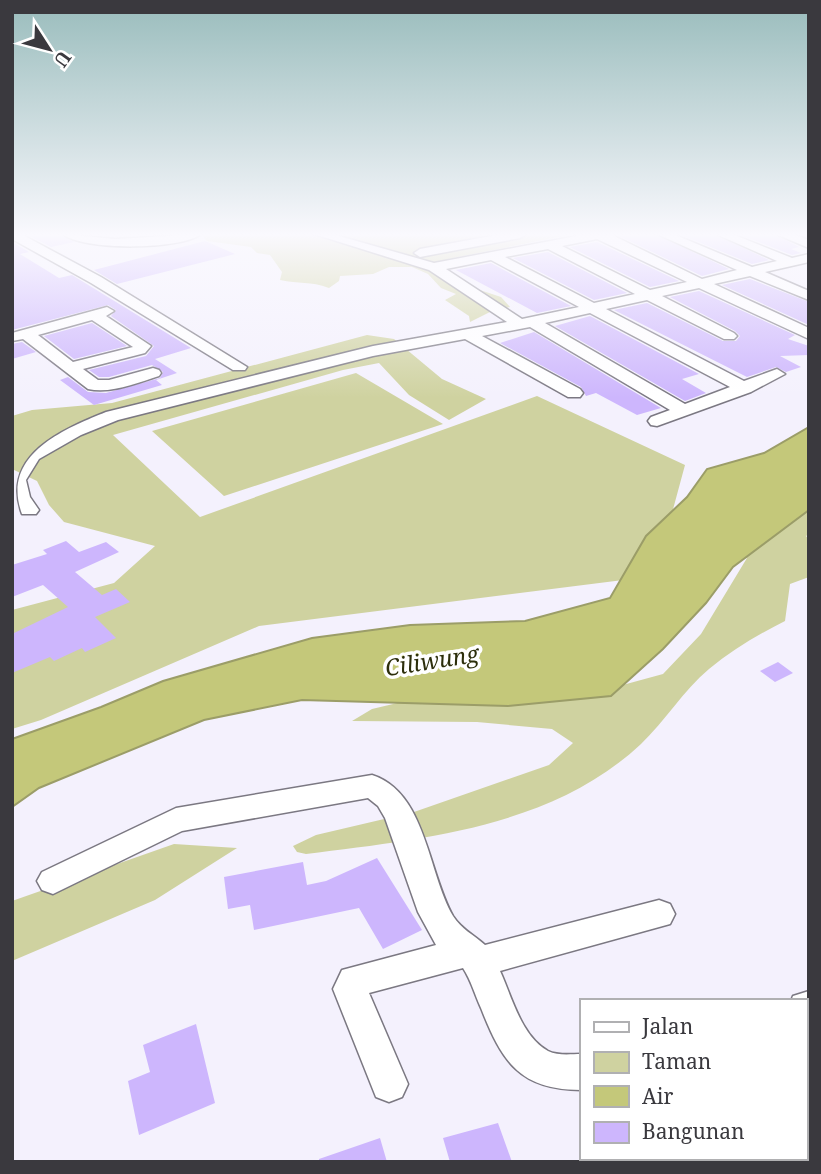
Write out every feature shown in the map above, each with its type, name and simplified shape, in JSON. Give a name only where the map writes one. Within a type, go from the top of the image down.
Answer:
[{"type":"street","points":[[110,289],[239,367]]},
{"type":"street","points":[[470,289],[683,410]]},
{"type":"street","points":[[555,289],[745,388]]},
{"type":"street","points":[[633,289],[729,336]]},
{"type":"street","points":[[29,510],[20,497],[16,480],[32,455],[75,431],[112,416],[373,351],[526,323],[676,289]]},
{"type":"street","points":[[710,289],[809,334]]},
{"type":"street","points":[[791,289],[809,296]]},
{"type":"street","points":[[19,335],[132,304]]},
{"type":"street","points":[[71,367],[139,350],[143,346],[94,315]]},
{"type":"street","points":[[467,334],[575,393]]},
{"type":"street","points":[[19,335],[94,384],[102,386],[153,373]]},
{"type":"street","points":[[657,421],[777,374]]},
{"type":"street","points":[[54,881],[176,820],[372,786],[392,802],[442,929],[474,957],[513,1041],[528,1061],[543,1070],[580,1072]]},
{"type":"street","points":[[389,1084],[350,989],[354,981],[474,957],[659,914]]},
{"type":"green space","points":[[443,289],[476,289],[501,297],[510,307],[492,311],[470,322],[469,316],[445,300],[456,294]]},
{"type":"green space","points":[[367,335],[394,339],[442,379],[486,399],[449,420],[409,395],[379,363],[343,370],[113,435],[200,517],[537,396],[685,465],[655,576],[259,626],[41,720],[12,729],[12,610],[114,583],[155,546],[64,522],[49,505],[37,481],[12,469],[12,416],[32,410],[112,403]]},
{"type":"green space","points":[[356,373],[443,424],[224,496],[152,431]]},
{"type":"green space","points":[[809,500],[809,534],[806,536],[809,540],[809,577],[790,584],[785,621],[727,655],[709,669],[641,744],[606,772],[567,795],[526,812],[483,825],[395,842],[306,854],[297,852],[293,846],[316,835],[414,812],[549,765],[573,743],[552,729],[477,722],[352,721],[372,709],[410,700],[586,695],[663,674],[701,634],[747,558],[744,556]]},
{"type":"green space","points":[[174,844],[237,848],[155,900],[12,961],[12,901]]},
{"type":"water","name":"Ciliwung","points":[[809,427],[809,510],[733,567],[706,603],[663,649],[611,696],[508,706],[302,700],[204,720],[39,788],[12,807],[12,739],[163,681],[312,638],[410,625],[525,621],[610,598],[646,536],[687,497],[707,469],[764,453]]},
{"type":"building","points":[[12,289],[94,289],[191,348],[155,359],[177,373],[156,380],[162,385],[94,405],[60,380],[68,377],[88,392],[106,393],[160,378],[163,372],[152,365],[109,377],[99,377],[89,370],[146,356],[154,346],[111,316],[116,310],[108,305],[12,330]]},
{"type":"building","points":[[491,289],[539,289],[571,306],[537,313]]},
{"type":"building","points":[[572,289],[619,289],[627,293],[594,300]]},
{"type":"building","points":[[730,289],[775,289],[809,302],[809,325]]},
{"type":"building","points":[[699,291],[795,335],[788,339],[809,346],[809,355],[780,356],[801,367],[786,372],[776,367],[747,377],[614,310],[647,303],[723,341],[736,341],[740,336],[735,331],[670,297]]},
{"type":"building","points":[[590,316],[699,374],[682,379],[706,393],[685,401],[555,326]]},
{"type":"building","points":[[92,323],[127,346],[74,359],[44,336]]},
{"type":"building","points":[[534,332],[661,408],[637,415],[596,393],[586,396],[581,387],[500,343]]},
{"type":"building","points":[[22,342],[36,352],[12,359],[12,344]]},
{"type":"building","points":[[66,541],[79,552],[106,542],[119,552],[75,572],[102,595],[116,589],[130,602],[95,617],[116,638],[85,652],[82,648],[54,661],[50,657],[12,673],[12,634],[68,607],[43,585],[12,597],[12,565],[47,554],[43,550]]},
{"type":"building","points":[[778,662],[793,673],[775,682],[760,671]]},
{"type":"building","points":[[377,858],[422,930],[383,949],[359,908],[254,930],[250,905],[228,909],[224,877],[303,862],[307,885],[326,881]]},
{"type":"building","points":[[196,1024],[215,1103],[139,1135],[128,1081],[150,1072],[143,1045]]},
{"type":"building","points":[[498,1123],[512,1162],[450,1162],[443,1138]]},
{"type":"building","points":[[380,1138],[387,1162],[319,1162],[319,1159]]}]
